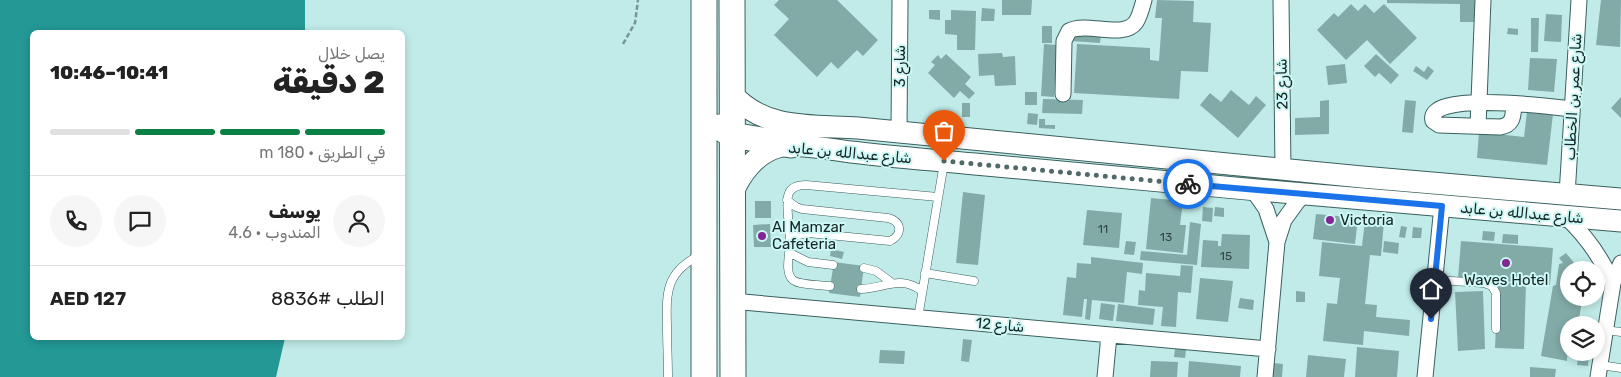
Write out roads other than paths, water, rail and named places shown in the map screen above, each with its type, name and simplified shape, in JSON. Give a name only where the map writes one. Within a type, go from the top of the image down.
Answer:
[{"type":"main road","points":[[732,0],[733,377]]},
{"type":"main road","points":[[701,10],[704,77],[704,377]]},
{"type":"main road","points":[[704,77],[716,121],[725,132],[732,135],[791,145]]},
{"type":"main road","name":"شارع عبدالله بن عابد","points":[[732,94],[750,110],[772,121],[783,123],[858,128],[1621,199]]},
{"type":"main road","points":[[854,153],[846,145],[846,139],[852,129],[858,128]]},
{"type":"main road","name":"شارع عبدالله بن عابد","points":[[732,198],[736,184],[753,161],[778,147],[791,145],[854,153],[1203,185],[1621,221]]},
{"type":"main road","points":[[1203,185],[1199,183],[1194,175],[1196,166],[1205,161]]},
{"type":"main road","points":[[1361,199],[1369,191],[1367,180],[1362,176]]},
{"type":"street","name":"شارع 3","points":[[900,0],[900,132]]},
{"type":"street","points":[[1063,94],[1064,41],[1069,31],[1079,28],[1119,30],[1130,28],[1138,19],[1144,0]]},
{"type":"street","name":"شارع 23","points":[[1281,0],[1283,169]]},
{"type":"street","points":[[1478,126],[1483,0]]},
{"type":"street","name":"شارع عمر بن الخطاب","points":[[1567,195],[1578,0]]},
{"type":"street","points":[[1514,104],[1513,117],[1509,124],[1500,127],[1439,125],[1433,121],[1432,117],[1433,113],[1439,109],[1480,102],[1514,104],[1572,109]]},
{"type":"street","points":[[1252,189],[1268,214],[1277,242]]},
{"type":"street","points":[[1265,377],[1277,242],[1284,220],[1305,194]]},
{"type":"street","points":[[1425,377],[1442,206]]},
{"type":"street","points":[[1566,217],[1583,234],[1598,254],[1613,284]]},
{"type":"street","points":[[1599,371],[1613,284],[1621,263]]},
{"type":"street","name":"شارع 12","points":[[732,301],[1268,349]]},
{"type":"street","points":[[1105,377],[1109,335]]},
{"type":"lane","points":[[918,318],[944,161]]},
{"type":"lane","points":[[830,286],[798,283],[793,281],[788,272],[790,236],[787,200],[788,193],[793,188],[799,185],[806,185],[938,197]]},
{"type":"lane","points":[[787,200],[802,209],[894,219],[900,228],[896,239],[890,241],[808,233],[790,236]]},
{"type":"lane","points":[[668,377],[667,290],[679,269],[704,253]]},
{"type":"lane","points":[[790,253],[808,262],[833,265]]},
{"type":"lane","points":[[864,268],[876,271],[892,283]]},
{"type":"lane","points":[[925,273],[974,281]]},
{"type":"lane","points":[[1435,280],[1484,283],[1492,286],[1496,293],[1496,328]]},
{"type":"lane","points":[[861,289],[892,283],[908,283],[922,291]]},
{"type":"lane","points":[[1606,330],[1621,332]]},
{"type":"lane","points":[[1599,371],[1621,368]]},
{"type":"water","points":[[0,0],[305,0],[305,30],[30,30],[30,340],[285,340],[276,377],[0,377]]},
{"type":"place","name":"Victoria","points":[[1330,220]]},
{"type":"place","name":"Al Mamzar Cafeteria","points":[[762,236]]},
{"type":"place","name":"Waves Hotel","points":[[1506,263]]}]
